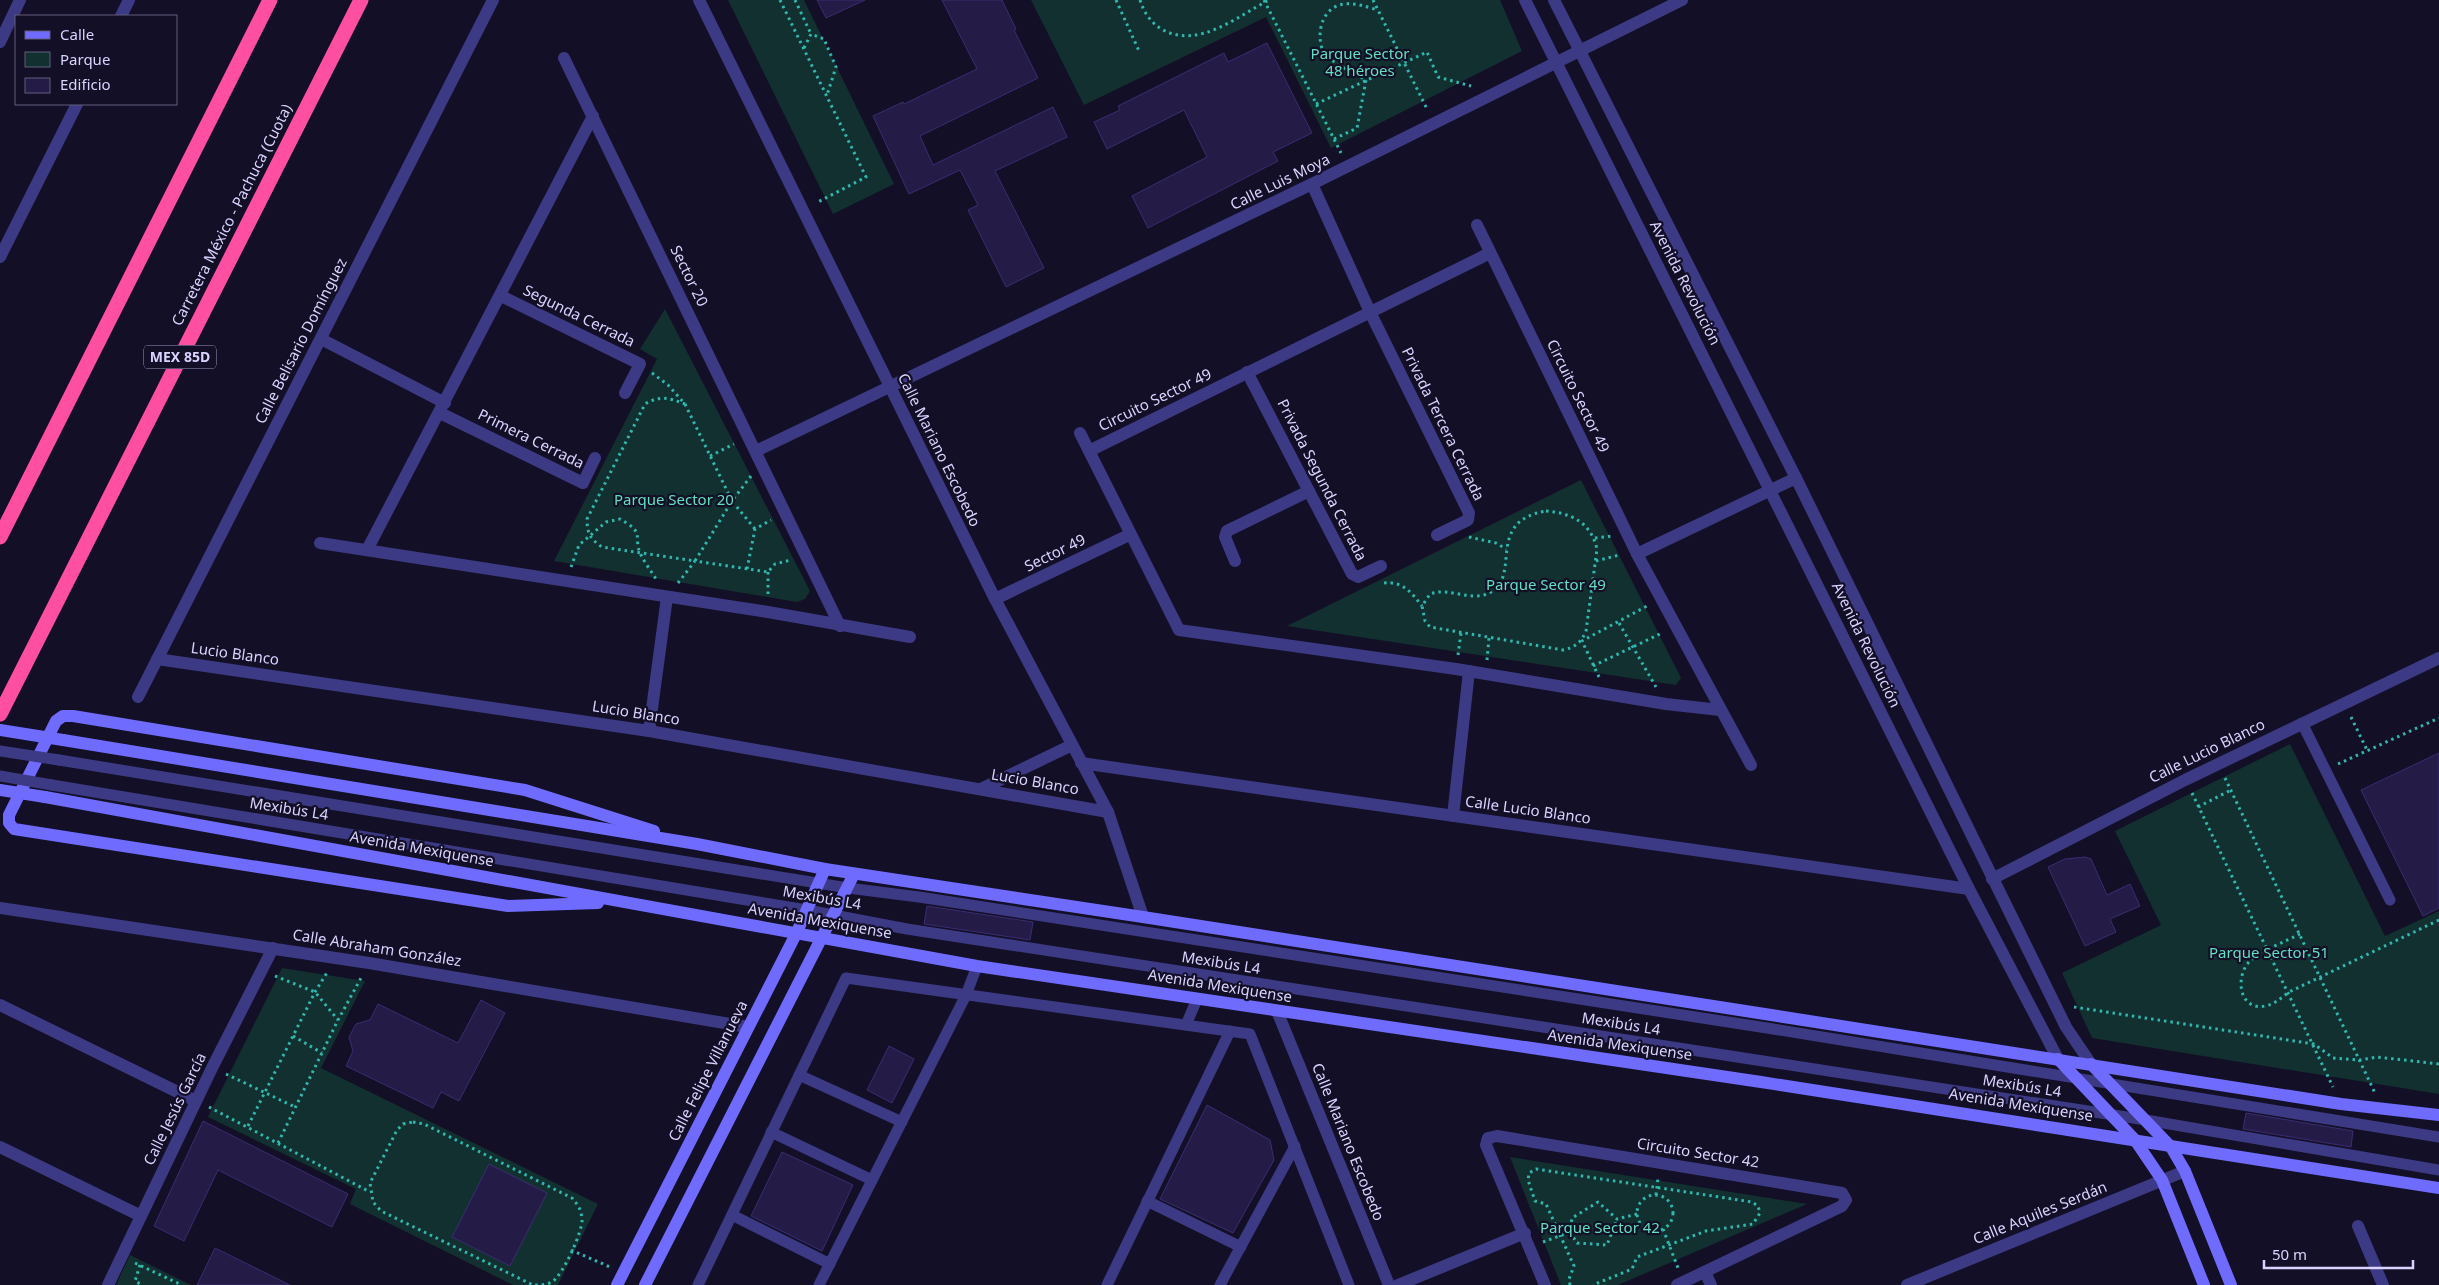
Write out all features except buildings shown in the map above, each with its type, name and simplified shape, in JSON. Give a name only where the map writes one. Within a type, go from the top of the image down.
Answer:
[{"type":"highway","points":[[0,537],[270,0]]},
{"type":"highway","name":"Carretera México - Pachuca (Cuota)","points":[[0,714],[361,0]]},
{"type":"main road","points":[[623,902],[508,906],[14,829],[9,823],[9,815],[56,721],[63,716],[73,716],[525,790],[697,844]]},
{"type":"main road","points":[[0,730],[697,844],[825,870],[1143,917],[2341,1104],[2439,1115]]},
{"type":"main road","name":"Avenida Mexiquense","points":[[0,790],[977,966],[1751,1080],[2439,1188]]},
{"type":"main road","name":"Calle Felipe Villanueva","points":[[616,1285],[796,934],[825,870]]},
{"type":"main road","points":[[645,1285],[854,874]]},
{"type":"main road","name":"Avenida Revolución","points":[[2058,1059],[2136,1140],[2162,1180],[2204,1285]]},
{"type":"main road","name":"Avenida Revolución","points":[[2091,1064],[2171,1146],[2185,1171],[2232,1285]]},
{"type":"street","points":[[0,42],[3,27],[20,0]]},
{"type":"street","points":[[122,15],[129,0]]},
{"type":"street","name":"Calle Belisario Domínguez","points":[[138,697],[493,0]]},
{"type":"street","name":"Calle Mariano Escobedo","points":[[699,0],[995,599],[1108,812],[1143,917]]},
{"type":"street","name":"Avenida Revolución","points":[[1525,0],[1969,889],[2058,1059]]},
{"type":"street","name":"Avenida Revolución","points":[[1554,0],[1796,478],[2066,1027],[2091,1064]]},
{"type":"street","name":"Calle Luis Moya","points":[[890,388],[1348,167],[1682,0]]},
{"type":"street","name":"Sector 20","points":[[564,58],[840,626]]},
{"type":"street","points":[[0,257],[76,105]]},
{"type":"street","points":[[368,550],[593,116]]},
{"type":"street","points":[[1312,184],[1370,312]]},
{"type":"street","name":"Circuito Sector 49","points":[[1476,225],[1637,554],[1751,765]]},
{"type":"street","name":"Circuito Sector 49","points":[[1089,451],[1490,253]]},
{"type":"street","name":"Segunda Cerrada","points":[[501,296],[640,364],[625,394]]},
{"type":"street","name":"Privada Tercera Cerrada","points":[[1370,312],[1469,513],[1468,520],[1460,524]]},
{"type":"street","points":[[321,339],[442,408]]},
{"type":"street","name":"Privada Segunda Cerrada","points":[[1247,372],[1352,574],[1358,577],[1376,568]]},
{"type":"street","points":[[758,456],[890,388]]},
{"type":"street","name":"Primera Cerrada","points":[[442,408],[583,483],[595,458]]},
{"type":"street","points":[[1080,434],[1179,630],[1469,672],[1666,704],[1720,710]]},
{"type":"street","points":[[1637,554],[1796,478]]},
{"type":"street","points":[[1235,561],[1225,537],[1227,531],[1309,491]]},
{"type":"street","points":[[1437,535],[1460,524]]},
{"type":"street","name":"Sector 49","points":[[995,599],[1130,535]]},
{"type":"street","points":[[320,543],[768,612],[910,638]]},
{"type":"street","points":[[649,731],[667,597]]},
{"type":"street","name":"Calle Lucio Blanco","points":[[1992,879],[2219,763],[2439,658]]},
{"type":"street","name":"Lucio Blanco","points":[[157,659],[649,731],[1108,812]]},
{"type":"street","points":[[1453,816],[1469,672]]},
{"type":"street","points":[[981,790],[1072,745]]},
{"type":"street","name":"Calle Lucio Blanco","points":[[1081,763],[1969,889]]},
{"type":"street","name":"Calle Abraham González","points":[[0,908],[369,963],[748,1027]]},
{"type":"street","name":"Calle Jesús García","points":[[108,1285],[212,1068],[273,948]]},
{"type":"street","points":[[0,1005],[196,1101]]},
{"type":"street","name":"Calle Mariano Escobedo","points":[[1277,1011],[1389,1285]]},
{"type":"street","name":"Circuito Sector 42","points":[[1545,1285],[1486,1145],[1488,1138],[1497,1136],[1842,1194],[1846,1200],[1842,1206],[1680,1283]]},
{"type":"street","points":[[0,1147],[141,1216]]},
{"type":"street","name":"Calle Aquiles Serdán","points":[[1907,1285],[2185,1171]]},
{"type":"street","points":[[2358,1226],[2383,1285]]},
{"type":"street","points":[[1398,1285],[1525,1234]]},
{"type":"street","points":[[1706,1272],[1711,1285]]},
{"type":"lane","points":[[2302,723],[2390,900]]},
{"type":"lane","name":"Mexibús L4","points":[[0,751],[848,888],[919,897],[1727,1022],[2439,1137]]},
{"type":"lane","name":"Mexibús L4","points":[[0,776],[807,910],[907,929],[2146,1120],[2439,1170]]},
{"type":"lane","points":[[819,1285],[966,995],[977,966]]},
{"type":"lane","points":[[698,1285],[846,978],[966,995],[1017,1000],[1250,1034],[1349,1285]]},
{"type":"lane","points":[[1186,1025],[1196,999]]},
{"type":"lane","points":[[1106,1285],[1230,1032]]},
{"type":"lane","points":[[799,1075],[902,1122]]},
{"type":"lane","points":[[772,1132],[872,1180]]},
{"type":"lane","points":[[1220,1285],[1294,1146]]},
{"type":"lane","points":[[1147,1201],[1241,1247]]},
{"type":"lane","points":[[732,1215],[830,1264]]},
{"type":"path","points":[[780,0],[866,177],[802,210]]},
{"type":"path","points":[[795,0],[811,34],[824,39],[836,67],[827,95]]},
{"type":"path","points":[[1116,0],[1139,51]]},
{"type":"path","points":[[1140,0],[1144,11],[1155,25],[1174,36],[1190,37],[1205,34],[1264,1],[1270,0]]},
{"type":"path","points":[[1373,0],[1434,124]]},
{"type":"path","points":[[1264,1],[1348,167]]},
{"type":"path","points":[[1366,80],[1325,55],[1320,42],[1320,28],[1326,15],[1337,6],[1354,3],[1378,10]]},
{"type":"path","points":[[804,48],[811,34]]},
{"type":"path","points":[[1316,104],[1427,52],[1438,78],[1496,93]]},
{"type":"path","points":[[1334,139],[1356,128],[1366,80]]},
{"type":"path","points":[[640,364],[668,385],[685,404],[732,501],[755,529]]},
{"type":"path","points":[[685,404],[668,397],[655,398],[645,404],[592,506],[587,519],[590,536],[602,547],[768,572]]},
{"type":"path","points":[[710,456],[749,437]]},
{"type":"path","points":[[565,581],[578,545],[606,522],[620,519],[630,525],[639,535],[640,553],[667,597],[695,561],[758,456]]},
{"type":"path","points":[[1422,606],[1430,594],[1436,592],[1473,596],[1493,591],[1503,575],[1506,548],[1515,527],[1524,518],[1546,511],[1559,512],[1573,517],[1588,526],[1595,538],[1597,549],[1596,561],[1586,631],[1582,641],[1609,695]]},
{"type":"path","points":[[747,569],[755,529],[786,512]]},
{"type":"path","points":[[1460,524],[1469,538],[1484,540],[1506,548]]},
{"type":"path","points":[[1596,561],[1612,556],[1637,554]]},
{"type":"path","points":[[768,612],[768,572],[775,564],[806,555]]},
{"type":"path","points":[[1376,568],[1380,583],[1400,584],[1411,592],[1422,606],[1425,621],[1430,626],[1439,630],[1563,650],[1575,647],[1582,641],[1619,623],[1661,598]]},
{"type":"path","points":[[1619,623],[1632,649],[1666,704]]},
{"type":"path","points":[[1593,666],[1632,649],[1675,626]]},
{"type":"path","points":[[2344,703],[2367,750]]},
{"type":"path","points":[[2326,769],[2439,718]]},
{"type":"path","points":[[2219,763],[2383,1108]]},
{"type":"path","points":[[2185,780],[2289,992],[2341,1104]]},
{"type":"path","points":[[2198,807],[2231,790]]},
{"type":"path","points":[[2300,934],[2251,960],[2244,969],[2240,981],[2242,994],[2251,1004],[2263,1006],[2275,1003],[2289,992],[2439,920]]},
{"type":"path","points":[[248,1126],[316,992],[336,958]]},
{"type":"path","points":[[278,1142],[338,1020],[369,963]]},
{"type":"path","points":[[262,970],[316,992],[338,1020]]},
{"type":"path","points":[[2056,1004],[2314,1044],[2333,1058],[2360,1060],[2377,1057],[2439,1064]]},
{"type":"path","points":[[293,1036],[322,1053]]},
{"type":"path","points":[[212,1068],[295,1107]]},
{"type":"path","points":[[196,1101],[248,1126],[370,1192]]},
{"type":"path","points":[[403,1124],[424,1124],[572,1198],[580,1207],[582,1226],[571,1250],[561,1272],[552,1281],[544,1285],[533,1285],[381,1211],[373,1202],[370,1183],[397,1130],[403,1124]]},
{"type":"path","points":[[1570,1285],[1569,1279],[1574,1266],[1546,1204],[1535,1201],[1528,1180],[1528,1173],[1536,1169],[1752,1202],[1758,1206],[1760,1213],[1753,1224],[1706,1232],[1637,1257],[1632,1269],[1593,1285]]},
{"type":"path","points":[[1656,1195],[1667,1199],[1673,1209],[1672,1221],[1663,1230],[1646,1228],[1641,1224],[1637,1214],[1641,1203],[1650,1196],[1656,1195]]},
{"type":"path","points":[[1598,1202],[1617,1219],[1607,1245],[1577,1243],[1570,1232],[1572,1218],[1598,1202]]},
{"type":"path","points":[[1617,1219],[1637,1214]]},
{"type":"path","points":[[1663,1230],[1680,1283]]},
{"type":"path","points":[[1530,1247],[1570,1232]]},
{"type":"path","points":[[571,1250],[623,1272]]},
{"type":"path","points":[[121,1258],[140,1264],[182,1285]]},
{"type":"path","points":[[140,1264],[135,1281],[142,1285]]},
{"type":"green space","points":[[728,0],[804,0],[894,184],[833,214]]},
{"type":"green space","name":"Parque Sector 48 héroes","points":[[1031,0],[1500,0],[1522,51],[1331,148],[1266,17],[1084,105]]},
{"type":"green space","name":"Parque Sector 20","points":[[665,309],[810,591],[805,599],[797,602],[554,561],[657,359],[640,349]]},
{"type":"green space","name":"Parque Sector 49","points":[[1581,480],[1681,678],[1676,685],[1287,626]]},
{"type":"green space","name":"Parque Sector 51","points":[[2290,744],[2385,936],[2439,911],[2439,1094],[2092,1038],[2062,973],[2161,925],[2115,831]]},
{"type":"green space","points":[[282,968],[365,981],[321,1068],[598,1204],[558,1285],[513,1285],[350,1204],[356,1189],[208,1117]]},
{"type":"green space","name":"Parque Sector 42","points":[[1510,1157],[1807,1204],[1618,1285],[1561,1285]]},
{"type":"green space","points":[[130,1255],[191,1285],[116,1285]]}]
